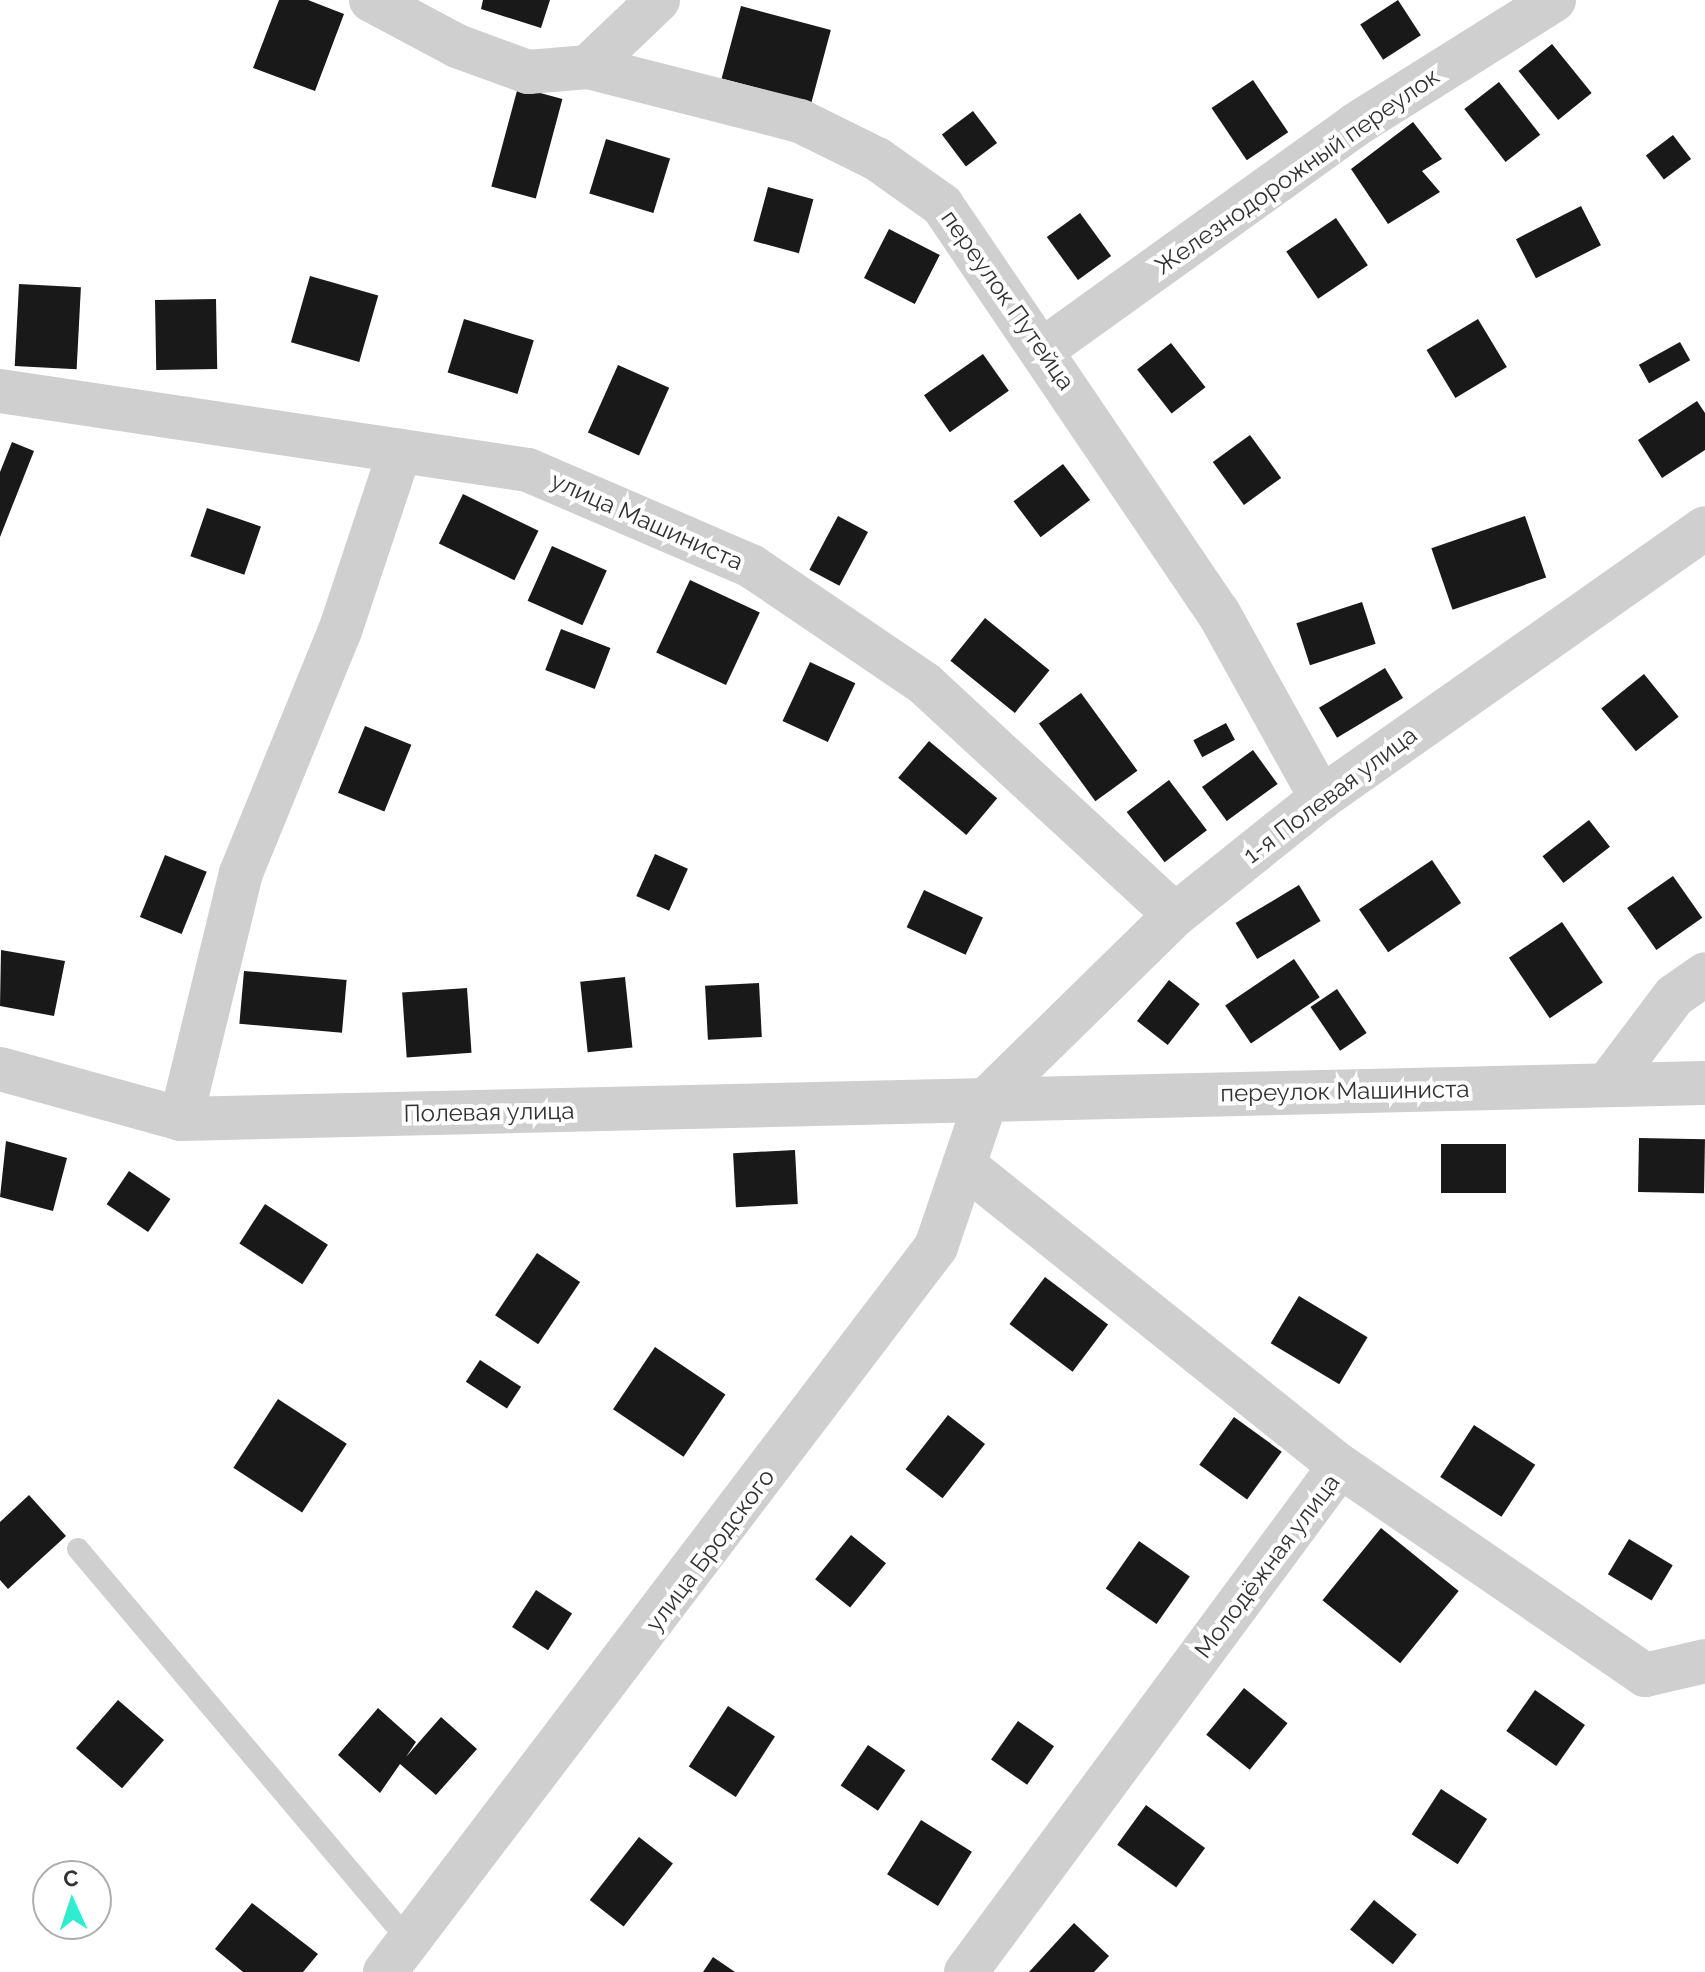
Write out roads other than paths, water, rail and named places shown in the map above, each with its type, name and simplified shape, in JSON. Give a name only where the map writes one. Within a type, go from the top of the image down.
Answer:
[{"type":"street","name":"переулок Путейца","points":[[371,0],[457,46],[528,72],[588,67],[800,121],[877,159],[942,205],[1045,348],[1218,612],[1321,798]]},
{"type":"street","points":[[588,67],[658,0]]},
{"type":"street","name":"Железнодорожный переулок","points":[[1045,348],[1355,125],[1554,0]]},
{"type":"street","name":"улица Машиниста","points":[[0,391],[528,470],[751,566],[925,684],[1175,915]]},
{"type":"street","points":[[181,1119],[241,873],[340,631],[400,451]]},
{"type":"street","name":"1-я Полевая улица","points":[[986,1100],[1175,915],[1321,798],[1705,528]]},
{"type":"street","points":[[1607,1085],[1674,996],[1705,974]]},
{"type":"street","name":"Полевая улица","points":[[0,1069],[181,1119],[986,1100]]},
{"type":"street","name":"переулок Машиниста","points":[[986,1100],[1705,1083]]},
{"type":"street","name":"улица Бродского","points":[[397,1956],[936,1247],[986,1100]]},
{"type":"street","points":[[964,1165],[1340,1466]]},
{"type":"street","name":"Молодёжная улица","points":[[966,1972],[1340,1466],[1645,1675],[1705,1661]]},
{"type":"lane","points":[[78,1549],[397,1956]]}]
